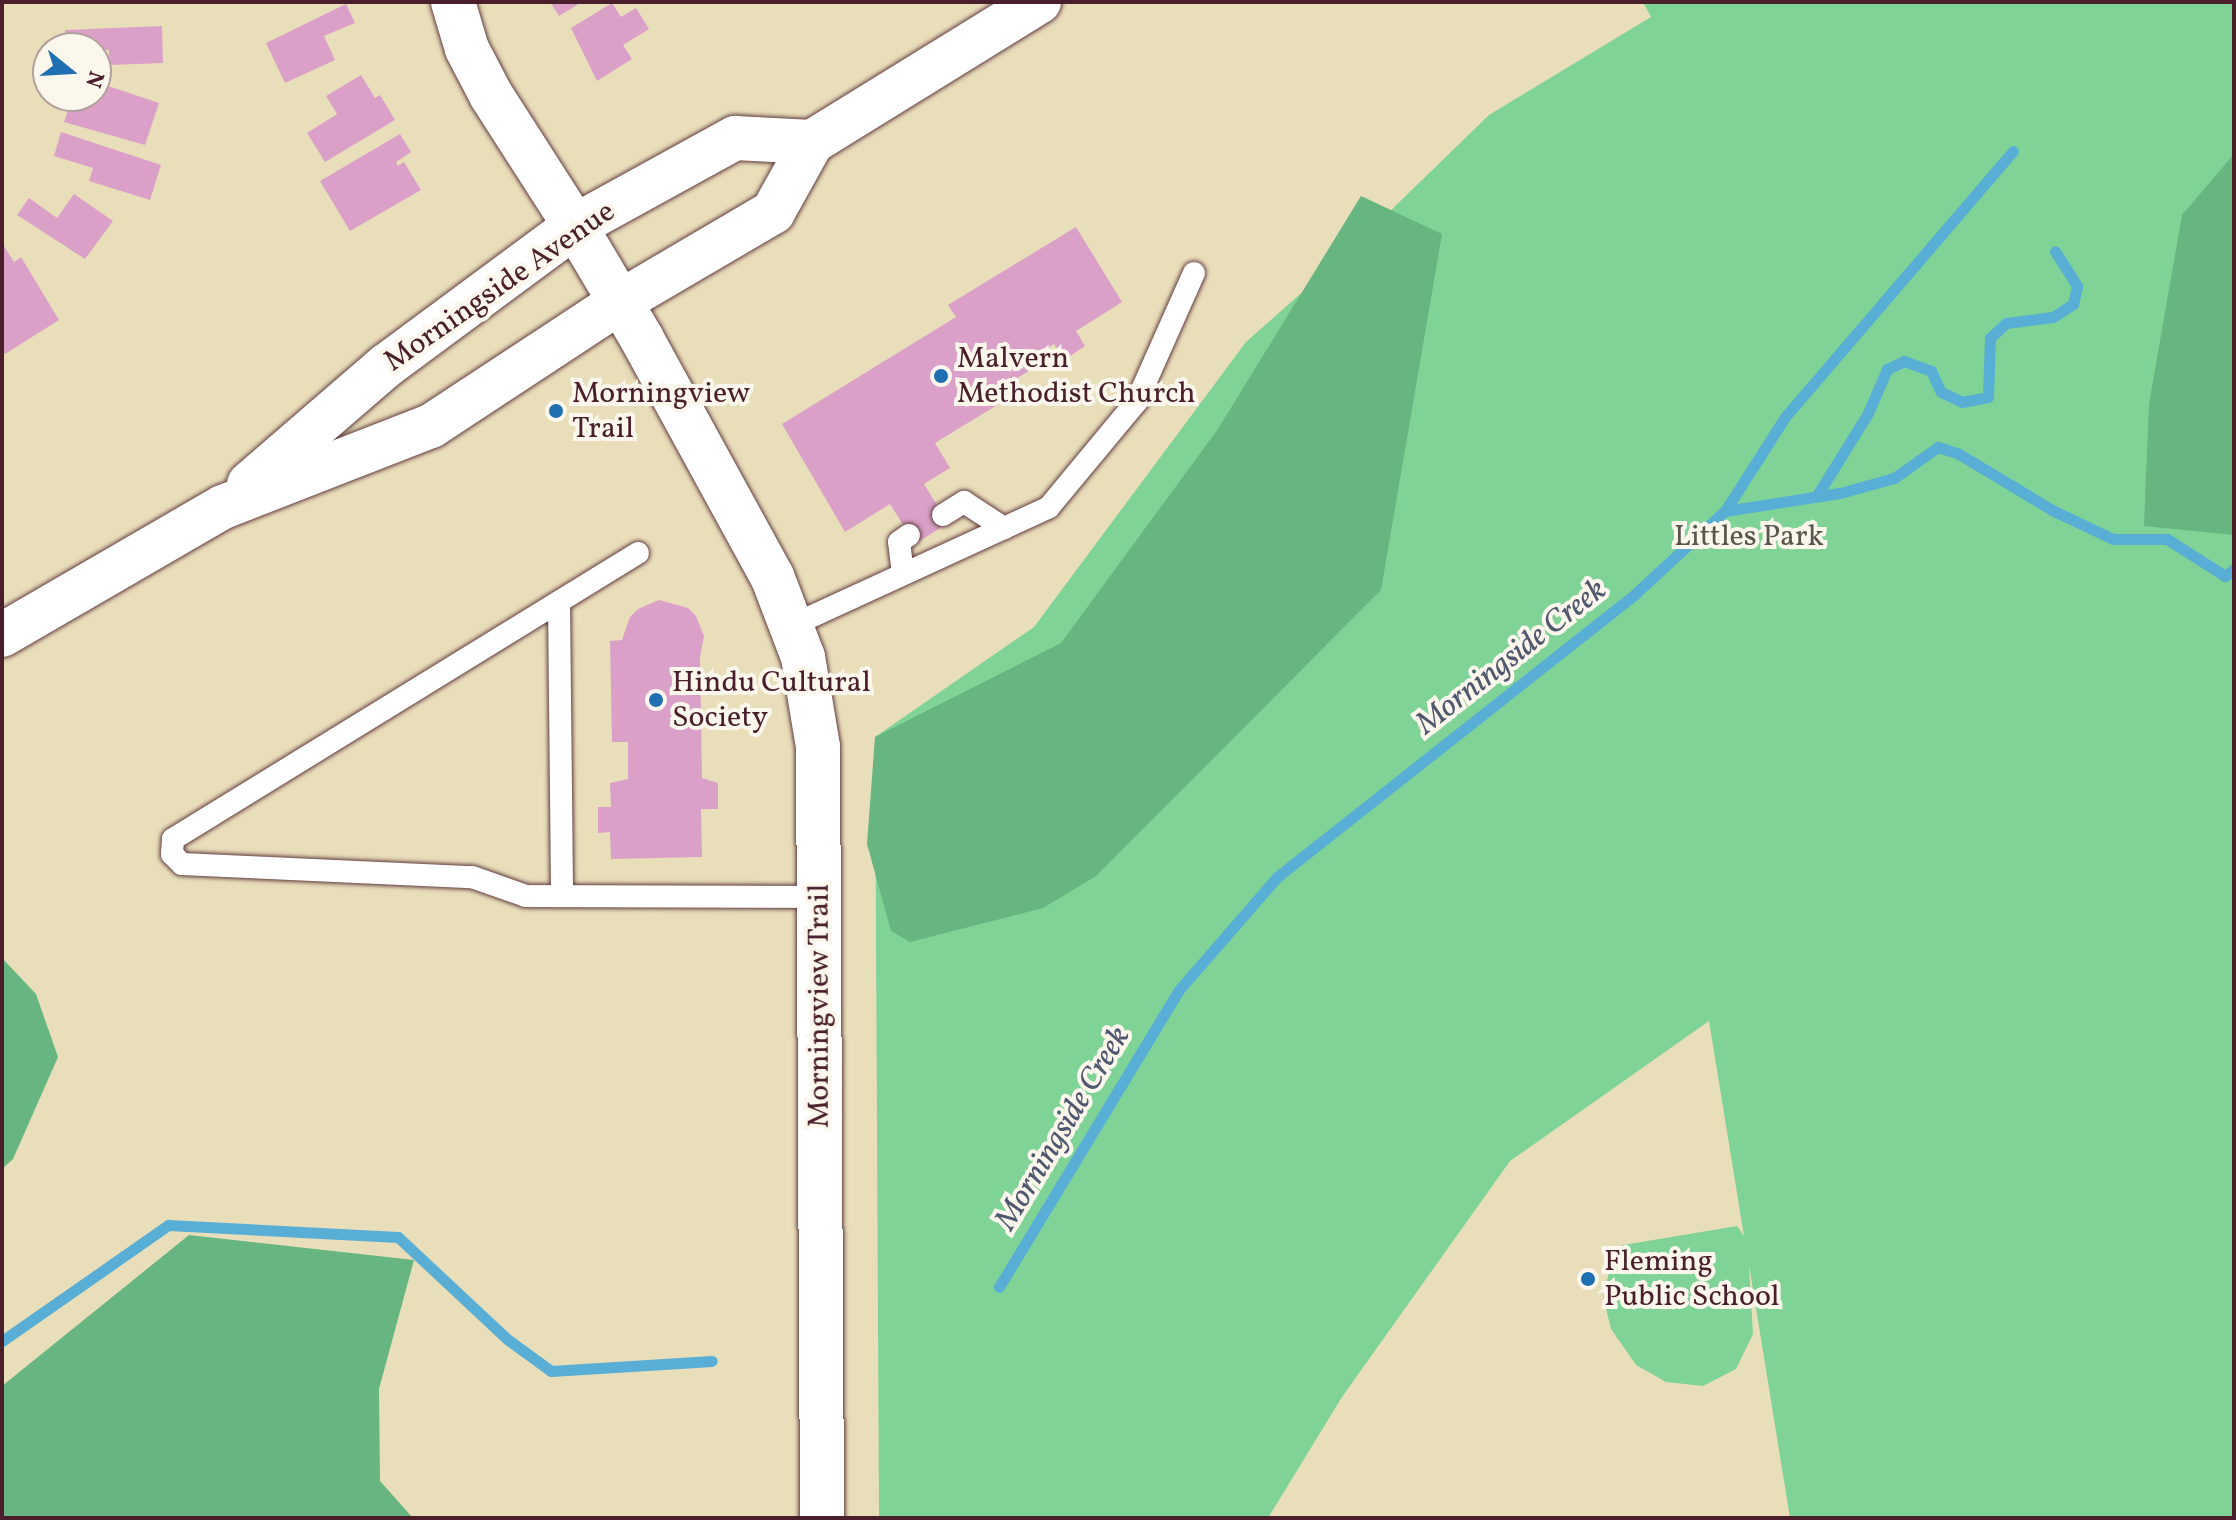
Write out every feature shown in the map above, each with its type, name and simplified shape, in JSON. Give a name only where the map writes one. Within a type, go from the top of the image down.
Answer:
[{"type":"main road","name":"Morningview Trail","points":[[453,2],[467,49],[491,95],[575,226],[765,562],[793,625],[816,723],[822,1518]]},
{"type":"main road","name":"Morningside Avenue","points":[[2,635],[223,507],[431,426],[618,303],[773,212],[812,142],[1039,2]]},
{"type":"main road","name":"Morningside Avenue","points":[[223,507],[387,365],[575,226],[735,138],[812,142]]},
{"type":"lane","points":[[793,625],[1049,507],[1137,401],[1194,273]]},
{"type":"lane","points":[[943,515],[964,502],[1004,528]]},
{"type":"lane","points":[[903,574],[899,542],[909,535]]},
{"type":"lane","points":[[638,553],[173,839],[172,854],[182,864],[472,877],[526,896],[819,897]]},
{"type":"lane","points":[[559,602],[562,896]]},
{"type":"green space","name":"Littles Park","points":[[1643,2],[2234,2],[2234,1518],[1790,1518],[1749,1265],[1753,1334],[1736,1369],[1703,1386],[1666,1382],[1636,1365],[1611,1329],[1603,1296],[1612,1261],[1623,1245],[1737,1226],[1744,1236],[1709,1021],[1510,1161],[1342,1397],[1268,1518],[879,1518],[875,737],[1034,627],[1246,342],[1349,251],[1489,115],[1651,17]]},
{"type":"green space","points":[[2234,154],[2234,535],[2144,526],[2149,404],[2182,215]]},
{"type":"green space","points":[[1361,196],[1442,234],[1381,590],[1096,876],[1043,908],[910,942],[891,931],[867,844],[875,737],[1061,643],[1218,429]]},
{"type":"green space","points":[[2,958],[36,994],[58,1057],[13,1159],[2,1169]]},
{"type":"green space","points":[[189,1235],[414,1260],[379,1389],[380,1481],[413,1518],[2,1518],[2,1386]]},
{"type":"building","points":[[550,2],[582,2],[559,16]]},
{"type":"building","points":[[612,3],[621,17],[636,8],[649,29],[623,45],[632,59],[597,81],[571,28]]},
{"type":"building","points":[[346,4],[355,23],[324,36],[335,60],[285,83],[266,43]]},
{"type":"building","points":[[162,26],[163,63],[112,65],[112,32],[65,30]]},
{"type":"building","points":[[361,75],[375,98],[380,95],[395,120],[325,162],[307,133],[337,114],[326,96]]},
{"type":"building","points":[[112,87],[159,103],[145,145],[64,122],[68,112],[112,112]]},
{"type":"building","points":[[61,132],[161,165],[150,200],[89,181],[93,168],[54,156]]},
{"type":"building","points":[[400,134],[411,152],[396,162],[398,166],[404,162],[421,190],[350,231],[320,181]]},
{"type":"building","points":[[74,194],[113,221],[85,259],[17,215],[29,198],[57,218]]},
{"type":"building","name":"Malvern Methodist Church","points":[[1076,227],[1122,302],[1076,331],[1085,346],[1064,360],[1054,344],[1031,358],[1036,366],[1005,386],[1012,396],[935,443],[950,468],[924,484],[948,523],[915,544],[890,504],[845,532],[782,424],[956,317],[948,305]]},
{"type":"building","points":[[2,243],[14,262],[21,257],[59,320],[5,354],[2,349]]},
{"type":"building","name":"Hindu Cultural Society","points":[[659,600],[688,608],[696,616],[704,636],[700,657],[702,778],[718,783],[718,809],[701,809],[702,857],[611,859],[610,832],[598,833],[598,807],[611,807],[610,783],[628,779],[628,742],[612,742],[610,641],[622,640],[630,617],[638,609]]},
{"type":"waterway","points":[[1725,511],[1785,417],[2013,151]]},
{"type":"waterway","points":[[1816,497],[1868,413],[1887,369],[1904,361],[1931,371],[1941,392],[1962,402],[1988,397],[1990,338],[2006,323],[2053,317],[2073,304],[2077,286],[2055,251]]},
{"type":"waterway","name":"Morningside Creek","points":[[999,1287],[1178,991],[1277,877],[1636,593],[1725,511],[1840,493],[1894,478],[1938,447],[1959,454],[2054,511],[2113,539],[2167,539],[2225,576],[2234,569]]},
{"type":"waterway","name":"Morningside Creek","points":[[2,1341],[168,1225],[398,1237],[507,1339],[551,1371],[712,1361]]},
{"type":"place","name":"Malvern Methodist Church","points":[[941,376]]},
{"type":"place","name":"Morningview Trail","points":[[556,411]]},
{"type":"place","name":"Hindu Cultural Society","points":[[656,700]]},
{"type":"place","name":"Fleming Public School","points":[[1588,1279]]}]
